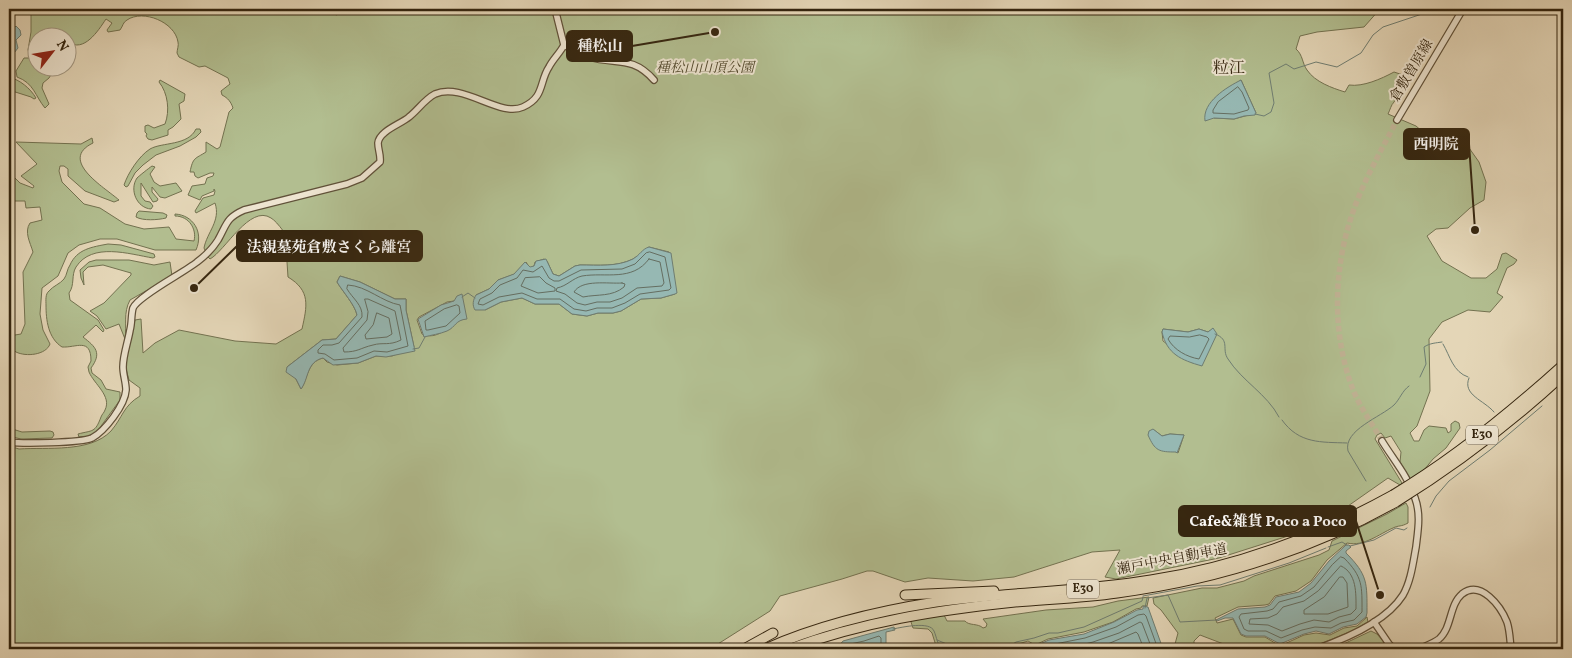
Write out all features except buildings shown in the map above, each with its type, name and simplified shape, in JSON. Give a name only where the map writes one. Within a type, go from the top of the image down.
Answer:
[{"type":"highway","name":"瀬戸中央自動車道","points":[[789,649],[846,630],[896,618],[942,610],[1114,594],[1199,579],[1245,567],[1308,545],[1351,525],[1394,498],[1473,442],[1563,365]]},
{"type":"highway","name":"瀬戸中央自動車道","points":[[765,649],[836,624],[894,610],[938,602],[1090,589],[1150,581],[1212,568],[1276,549],[1394,498],[1438,475],[1477,448],[1563,375]]},
{"type":"highway","points":[[905,595],[1006,590],[1027,594]]},
{"type":"highway","points":[[804,649],[846,630]]},
{"type":"highway","points":[[744,649],[773,633]]},
{"type":"street","points":[[9,442],[86,440],[98,434],[104,428],[123,402],[126,390],[123,368],[133,309],[136,302],[176,277],[205,255],[218,239],[226,222],[234,215],[244,210],[347,184],[362,178],[380,162],[381,155],[378,142],[380,138],[438,93],[454,92],[511,110],[524,107],[538,95],[547,69],[564,45],[555,9]]},
{"type":"street","name":"倉敷曽原線","points":[[1397,120],[1463,9]]},
{"type":"street","points":[[564,45],[588,57],[627,62],[643,70],[654,80]]},
{"type":"street","points":[[1316,649],[1339,642],[1374,622],[1393,608],[1404,594],[1412,569],[1419,522],[1418,506],[1412,489],[1382,441]]},
{"type":"street","points":[[1419,649],[1439,639],[1447,628],[1460,596],[1469,590],[1475,589],[1493,600],[1504,616],[1509,629],[1512,649]]},
{"type":"street","points":[[1374,622],[1394,649]]},
{"type":"green space","name":"種松山山頂公園","points":[[31,9],[327,9],[327,12],[337,15],[342,9],[1380,9],[1364,27],[1317,32],[1300,36],[1296,49],[1305,67],[1319,81],[1345,92],[1349,85],[1366,84],[1394,72],[1403,75],[1405,79],[1404,86],[1388,114],[1416,126],[1430,138],[1462,138],[1479,162],[1486,182],[1484,200],[1470,208],[1448,228],[1436,229],[1427,236],[1442,261],[1471,278],[1486,278],[1497,269],[1502,254],[1506,253],[1517,260],[1507,268],[1497,293],[1503,297],[1490,312],[1468,310],[1442,322],[1429,339],[1430,391],[1417,426],[1410,433],[1414,441],[1419,441],[1424,430],[1429,426],[1446,428],[1448,433],[1451,431],[1451,424],[1455,421],[1459,423],[1460,428],[1446,448],[1424,470],[1410,479],[1400,462],[1401,452],[1391,436],[1385,438],[1381,433],[1375,439],[1402,483],[1400,485],[1388,478],[1348,506],[1316,519],[1311,525],[1285,537],[1219,558],[1116,579],[1105,577],[1120,550],[1092,552],[1014,577],[973,581],[928,578],[905,582],[873,571],[867,571],[780,596],[770,611],[710,649],[9,649],[9,446],[19,449],[68,448],[92,443],[111,431],[130,404],[140,396],[140,388],[129,380],[125,365],[135,320],[141,319],[143,353],[155,343],[179,330],[235,341],[276,344],[302,329],[306,306],[306,300],[301,288],[288,277],[287,262],[293,245],[280,226],[271,218],[263,215],[255,217],[246,223],[210,259],[204,248],[215,221],[215,203],[196,213],[195,211],[203,198],[214,195],[215,191],[214,189],[214,191],[202,196],[200,200],[188,195],[192,186],[205,184],[207,178],[213,176],[214,173],[198,178],[194,172],[190,172],[195,159],[206,152],[206,142],[217,149],[220,147],[229,112],[233,108],[221,91],[230,84],[228,78],[205,66],[199,67],[179,57],[176,35],[165,23],[149,17],[134,17],[126,21],[120,30],[108,32],[107,30],[112,23],[106,19],[90,39],[78,45],[78,28],[31,28]],"holes":[[[1241,80],[1256,113],[1234,119],[1214,118],[1214,99]],[[649,247],[669,252],[675,294],[661,298],[641,299],[621,311],[587,316],[572,314],[559,304],[535,304],[522,298],[501,302],[485,310],[476,295],[489,289],[498,280],[515,274],[526,262],[530,268],[534,266],[535,262],[544,259],[547,261],[553,274],[559,276],[575,266],[627,262]],[[340,276],[360,282],[395,299],[406,299],[406,310],[414,347],[392,356],[376,356],[358,363],[337,365],[327,362],[323,358],[311,367],[301,389],[287,367],[322,340],[336,339],[357,315],[337,282]],[[454,301],[461,319],[443,332],[433,336],[422,334],[417,320],[419,317],[447,302]],[[1163,329],[1188,332],[1199,329],[1208,332],[1213,329],[1193,363],[1163,341]],[[1154,430],[1162,436],[1170,434],[1184,435],[1178,453]]]},
{"type":"green space","points":[[24,58],[28,58],[28,78],[49,78],[43,83],[42,88],[49,104],[45,108],[31,86],[17,77],[16,71]]},
{"type":"green space","points":[[9,77],[24,85],[36,98],[34,99],[9,90]]},
{"type":"green space","points":[[160,80],[185,94],[184,101],[179,104],[181,119],[168,130],[168,135],[152,140],[146,136],[145,126],[148,125],[154,128],[165,124],[167,114],[166,97],[159,82]]},
{"type":"green space","points":[[196,129],[200,129],[201,132],[196,137],[180,146],[156,155],[135,173],[128,186],[124,185],[134,165],[146,152],[155,147],[181,141]]},
{"type":"green space","points":[[92,138],[93,143],[83,150],[80,157],[82,165],[95,181],[119,200],[114,202],[85,191],[68,176],[68,169],[60,166],[59,171],[62,182],[84,204],[100,208],[125,224],[144,229],[169,227],[176,239],[194,241],[195,236],[191,224],[184,218],[175,216],[175,214],[187,218],[192,221],[198,231],[199,237],[196,250],[155,250],[117,239],[100,239],[79,245],[68,253],[58,276],[42,288],[40,314],[43,330],[50,344],[48,348],[40,353],[20,354],[9,346],[9,336],[21,334],[25,324],[23,272],[33,252],[28,237],[28,226],[30,223],[42,220],[40,207],[26,208],[25,201],[9,201],[9,187],[11,187],[13,176],[20,183],[33,188],[34,186],[21,176],[37,164],[16,142],[81,144]]},
{"type":"green space","points":[[152,166],[155,167],[150,174],[154,182],[160,186],[176,183],[182,191],[165,198],[160,197],[152,187],[152,192],[158,199],[153,202],[141,183],[141,196],[145,201],[150,202],[153,206],[151,209],[138,202],[134,188],[137,178]]},
{"type":"green space","points":[[139,211],[167,215],[163,219],[143,219],[136,217]]},
{"type":"green space","points":[[108,244],[121,245],[154,254],[155,257],[122,252],[101,252],[91,254],[76,267],[69,293],[70,300],[98,320],[104,330],[103,332],[96,325],[83,337],[94,347],[97,354],[91,368],[92,373],[101,380],[106,389],[120,392],[120,400],[96,433],[87,437],[79,437],[78,434],[93,430],[97,426],[107,405],[106,400],[102,390],[89,372],[88,367],[91,361],[86,346],[62,347],[51,334],[47,323],[46,298],[48,292],[64,279],[77,255],[91,248]]},
{"type":"green space","points":[[96,260],[129,260],[154,265],[170,262],[172,276],[130,300],[126,314],[125,339],[119,324],[106,329],[97,316],[90,311],[104,303],[131,273],[103,265],[88,267],[83,272],[84,285],[80,270],[89,262]]},
{"type":"green space","points":[[9,428],[22,432],[50,431],[54,435],[52,438],[21,439],[9,436]]},
{"type":"green space","points":[[1406,503],[1408,507],[1408,523],[1395,527],[1365,542],[1347,543],[1327,560],[1311,581],[1296,591],[1275,596],[1269,604],[1238,607],[1215,618],[1217,623],[1233,619],[1241,635],[1246,637],[1265,637],[1280,646],[1304,635],[1316,633],[1330,635],[1344,628],[1357,626],[1367,617],[1368,622],[1352,631],[1308,649],[1234,648],[1200,635],[1194,641],[1194,645],[1206,647],[1207,649],[1170,649],[1175,644],[1178,633],[1161,610],[1154,604],[1153,598],[1202,588],[1217,588],[1244,581],[1319,555],[1329,550],[1332,541]]},
{"type":"green space","points":[[1149,597],[1147,606],[1142,606],[1113,622],[1084,632],[1048,639],[1035,645],[1028,641],[1015,645],[1014,649],[937,649],[932,633],[928,629],[913,628],[911,622],[913,620],[944,615],[947,621],[965,621],[983,628],[987,624],[983,619],[1046,610],[1093,607],[1118,601]]},
{"type":"green space","points":[[1371,631],[1377,634],[1384,642],[1382,649],[1333,649]]},
{"type":"water","points":[[16,26],[20,30],[21,35],[16,40],[18,48],[14,53],[13,60],[9,59],[9,33]]},
{"type":"water","points":[[1241,80],[1256,113],[1255,115],[1234,119],[1214,118],[1205,121],[1205,114],[1211,102],[1223,91]]},
{"type":"water","points":[[649,247],[671,253],[677,293],[661,298],[641,299],[621,311],[587,316],[572,314],[559,304],[535,304],[522,298],[501,302],[485,310],[475,310],[474,308],[473,302],[476,295],[489,289],[498,280],[514,274],[525,262],[530,267],[534,266],[536,261],[546,259],[553,274],[559,276],[575,266],[627,262]]},
{"type":"water","points":[[340,276],[360,282],[395,299],[406,299],[406,310],[415,351],[386,357],[376,356],[358,363],[333,365],[323,358],[311,367],[301,389],[296,379],[286,372],[287,367],[322,340],[336,339],[357,315],[337,282]]},
{"type":"water","points":[[462,294],[467,319],[458,322],[447,331],[424,337],[418,319],[441,305],[454,301],[457,296]]},
{"type":"water","points":[[1213,328],[1217,334],[1202,366],[1181,358],[1171,351],[1164,340],[1162,332],[1163,329],[1188,332],[1199,329],[1208,332]]},
{"type":"water","points":[[1153,429],[1162,436],[1170,434],[1184,435],[1177,453],[1165,452],[1155,447],[1148,435],[1149,431]]},
{"type":"water","points":[[1346,545],[1351,547],[1346,553],[1359,567],[1365,580],[1367,594],[1366,617],[1357,624],[1343,627],[1329,634],[1316,631],[1304,634],[1280,644],[1265,636],[1246,636],[1241,634],[1233,618],[1216,620],[1238,609],[1265,607],[1270,605],[1276,597],[1299,592],[1311,583],[1329,561]]},
{"type":"water","points":[[1143,606],[1148,607],[1163,649],[1044,649],[1037,645],[1049,640],[1084,634],[1143,609]]},
{"type":"water","points":[[894,627],[895,630],[886,632],[886,649],[836,649],[843,641]]},
{"type":"waterway","points":[[1255,114],[1264,116],[1271,112],[1274,103],[1269,73],[1286,64],[1294,69],[1316,62],[1337,67],[1361,53],[1373,35],[1383,27],[1437,9]]},
{"type":"waterway","points":[[462,297],[468,293],[475,298]]},
{"type":"waterway","points":[[1215,334],[1223,339],[1226,355],[1234,367],[1268,401],[1279,417]]},
{"type":"waterway","points":[[413,349],[419,348],[425,337]]},
{"type":"waterway","points":[[1420,377],[1426,364],[1424,347],[1442,342]]},
{"type":"waterway","points":[[1443,344],[1455,368],[1468,377]]},
{"type":"waterway","points":[[1469,378],[1468,384],[1471,393],[1494,412]]},
{"type":"waterway","points":[[1366,481],[1348,451],[1348,443],[1357,430],[1394,405],[1409,386]]},
{"type":"waterway","points":[[1430,507],[1436,496],[1449,481],[1490,450],[1542,406]]},
{"type":"waterway","points":[[1282,420],[1289,428],[1303,438],[1319,442],[1347,443]]},
{"type":"waterway","points":[[1350,546],[1374,540],[1396,528],[1404,530],[1407,528]]},
{"type":"waterway","points":[[1328,547],[1342,542],[1347,545]]},
{"type":"waterway","points":[[1143,596],[1197,586],[1220,585],[1289,563],[1326,548]]},
{"type":"waterway","points":[[1145,608],[1147,598],[1168,595],[1180,622],[1217,620]]},
{"type":"waterway","points":[[1005,649],[1016,642],[1049,633],[1058,633],[1084,627],[1142,601],[1143,597]]},
{"type":"waterway","points":[[893,629],[922,625],[932,628],[942,649]]},
{"type":"waterway","points":[[937,640],[959,649]]},
{"type":"tunnel","points":[[1382,441],[1354,392],[1347,370],[1338,324],[1339,277],[1347,231],[1358,197],[1397,120]]},
{"type":"place","name":"種松山","points":[[715,32]]},
{"type":"place","name":"西明院","points":[[1475,230]]},
{"type":"place","name":"法親墓苑倉敷さくら離宮","points":[[194,288]]},
{"type":"place","name":"Cafe&雑貨 Poco a Poco","points":[[1380,595]]},
{"type":"district","name":"粒江","points":[[1229,69]]}]
